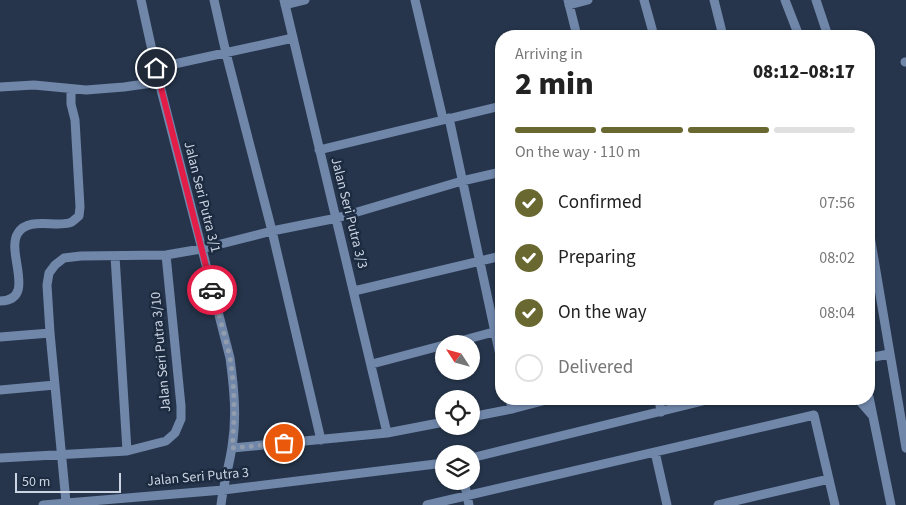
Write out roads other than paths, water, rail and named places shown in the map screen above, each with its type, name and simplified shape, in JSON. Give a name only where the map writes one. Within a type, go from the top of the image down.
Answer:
[{"type":"street","name":"Jalan Seri Putra 3/1","points":[[141,0],[159,82],[230,358],[235,418],[232,448],[221,505]]},
{"type":"street","points":[[214,0],[272,231],[321,440]]},
{"type":"street","points":[[284,3],[305,0]]},
{"type":"street","points":[[415,0],[462,181],[495,320]]},
{"type":"street","points":[[576,30],[569,2],[588,0]]},
{"type":"street","points":[[644,0],[652,30]]},
{"type":"street","points":[[714,0],[722,30]]},
{"type":"street","points":[[785,0],[798,30]]},
{"type":"street","points":[[816,0],[826,30]]},
{"type":"street","name":"Jalan Seri Putra 3/3","points":[[284,3],[372,364],[387,434]]},
{"type":"street","points":[[156,68],[293,38]]},
{"type":"street","points":[[0,87],[34,85],[86,90],[159,82]]},
{"type":"street","points":[[0,301],[6,301],[15,296],[20,286],[14,242],[18,232],[27,225],[71,223],[78,216],[80,206],[71,89]]},
{"type":"street","points":[[319,150],[495,107]]},
{"type":"street","points":[[66,502],[50,333],[48,285],[49,274],[55,264],[64,258],[81,256],[166,255],[201,249],[272,231],[337,218],[462,181],[495,173]]},
{"type":"street","name":"Jalan Seri Putra 3/10","points":[[127,451],[166,440],[175,432],[181,419],[166,255]]},
{"type":"street","points":[[0,458],[127,451],[115,256]]},
{"type":"street","points":[[354,291],[495,258]]},
{"type":"street","points":[[875,267],[906,448]]},
{"type":"street","points":[[480,336],[495,332]]},
{"type":"street","points":[[0,337],[50,333]]},
{"type":"street","points":[[372,364],[435,347]]},
{"type":"street","points":[[875,357],[889,354]]},
{"type":"street","points":[[0,390],[54,385]]},
{"type":"street","points":[[511,405],[512,409]]},
{"type":"street","points":[[480,415],[527,405]]},
{"type":"street","points":[[660,405],[661,412]]},
{"type":"street","points":[[480,456],[688,405]]},
{"type":"street","points":[[863,405],[872,416]]},
{"type":"street","points":[[870,405],[891,505]]},
{"type":"street","points":[[427,505],[468,500],[655,452],[814,415],[835,505]]},
{"type":"street","points":[[232,448],[387,434],[435,424]]},
{"type":"street","points":[[655,452],[667,505]]},
{"type":"street","name":"Jalan Seri Putra 3","points":[[43,505],[223,490],[435,464]]},
{"type":"street","points":[[718,505],[829,479]]}]
